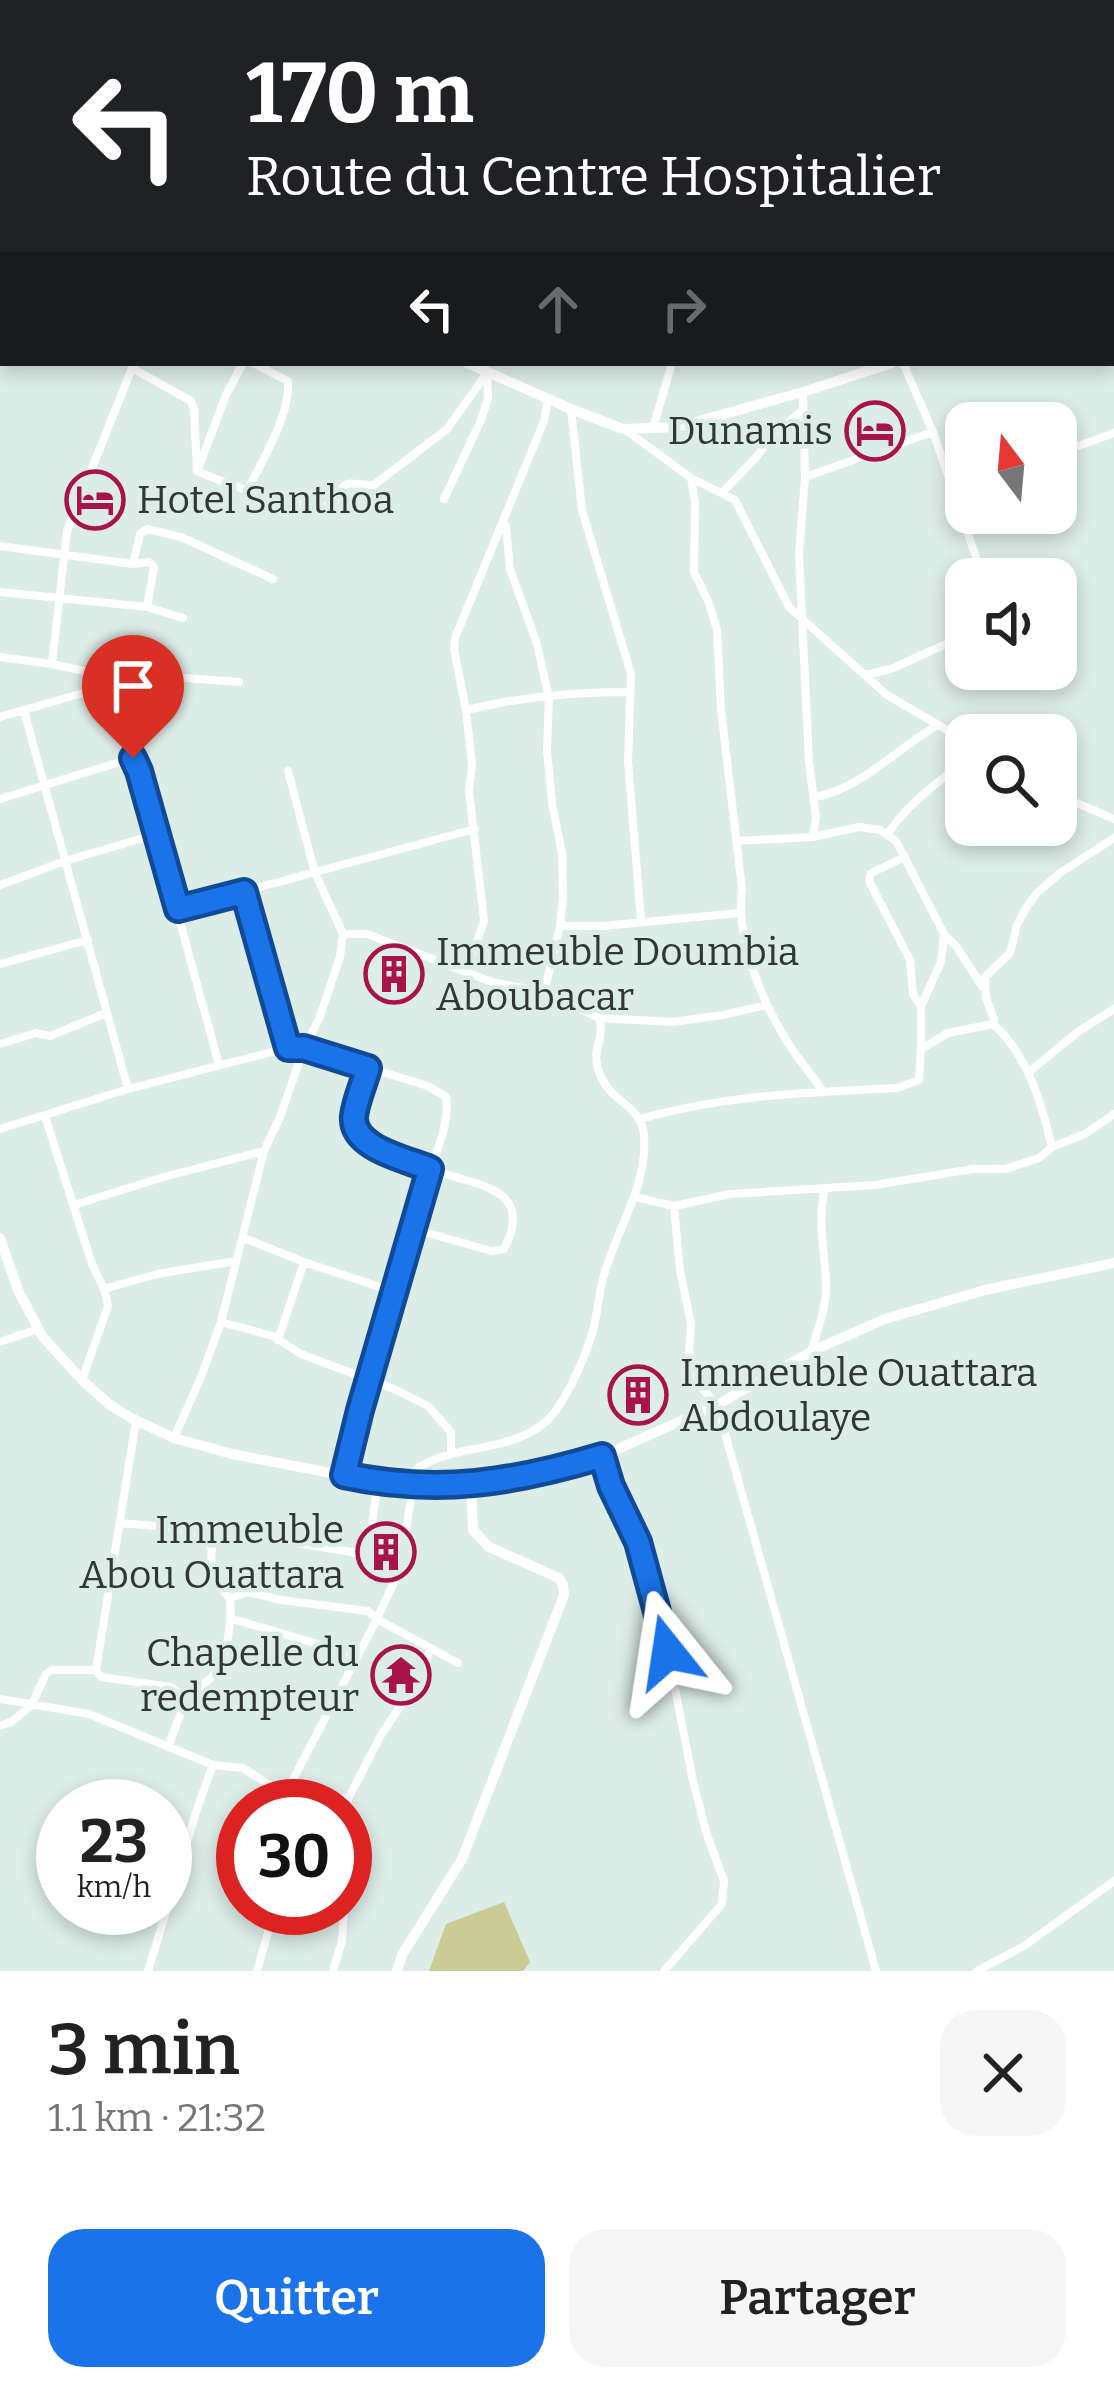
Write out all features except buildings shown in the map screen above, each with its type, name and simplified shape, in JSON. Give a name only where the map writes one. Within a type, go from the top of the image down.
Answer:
[{"type":"street","points":[[52,664],[67,531],[133,366],[191,401],[197,471]]},
{"type":"street","points":[[197,471],[240,366]]},
{"type":"street","points":[[247,492],[289,391],[288,381],[260,366]]},
{"type":"street","points":[[473,366],[623,429],[691,478],[735,500],[789,607],[801,621],[887,695],[945,729]]},
{"type":"street","points":[[653,428],[671,366]]},
{"type":"street","points":[[904,366],[945,468]]},
{"type":"street","points":[[623,429],[677,427],[803,392],[865,367]]},
{"type":"street","points":[[197,471],[247,492],[333,505],[344,484],[374,485],[447,430],[487,373]]},
{"type":"street","points":[[444,499],[481,420],[488,398],[487,373]]},
{"type":"street","points":[[803,392],[801,621],[815,797],[812,837]]},
{"type":"street","points":[[466,973],[484,921],[469,790],[472,765],[455,638],[544,421],[548,398]]},
{"type":"street","points":[[571,410],[582,510],[631,674],[628,761],[641,920]]},
{"type":"street","points":[[722,492],[750,465],[770,436],[803,410]]},
{"type":"street","points":[[805,476],[933,432]]},
{"type":"street","points":[[1077,446],[1114,433]]},
{"type":"street","points":[[691,478],[694,572],[718,630],[743,938],[767,1005],[824,1091]]},
{"type":"street","points":[[506,518],[510,569],[537,644],[549,698],[547,750],[562,853],[560,926],[544,992]]},
{"type":"street","points":[[134,564],[140,534],[147,529],[181,537],[273,579]]},
{"type":"street","points":[[0,546],[149,562],[154,567],[146,607]]},
{"type":"street","points":[[0,592],[146,607],[182,618]]},
{"type":"street","points":[[865,675],[891,670],[945,645]]},
{"type":"street","points":[[0,657],[52,664],[106,680]]},
{"type":"street","points":[[0,717],[130,674],[238,682]]},
{"type":"street","points":[[106,680],[157,834],[219,1065]]},
{"type":"street","points":[[466,710],[514,700],[630,692]]},
{"type":"street","points":[[24,711],[128,1089]]},
{"type":"street","points":[[815,797],[854,782],[939,725]]},
{"type":"street","points":[[0,799],[133,758]]},
{"type":"street","points":[[174,1438],[221,1322],[264,1151],[340,957],[343,934],[315,873],[288,772]]},
{"type":"street","points":[[887,835],[898,818],[945,778]]},
{"type":"street","points":[[1077,803],[1114,819]]},
{"type":"street","points":[[736,841],[812,837],[859,827],[880,830],[896,841],[944,934],[983,988],[993,1024]]},
{"type":"street","points":[[178,909],[475,829]]},
{"type":"street","points":[[0,885],[157,834]]},
{"type":"street","points":[[983,988],[990,970],[1010,953],[1020,918],[1037,892],[1114,838]]},
{"type":"street","points":[[640,1119],[692,1104],[897,1088],[919,1080],[920,1006],[910,960],[869,881],[871,873],[905,857]]},
{"type":"street","points":[[244,892],[288,1048]]},
{"type":"street","points":[[560,926],[739,913]]},
{"type":"street","points":[[343,934],[367,934],[492,982],[544,992],[599,1018],[674,1022],[767,1005]]},
{"type":"street","points":[[920,1006],[941,962],[944,934]]},
{"type":"street","points":[[0,964],[88,940]]},
{"type":"street","points":[[1029,1072],[1114,1009]]},
{"type":"street","points":[[0,1044],[36,1033],[50,1036],[106,1013]]},
{"type":"street","points":[[293,1779],[400,1569],[408,1485],[420,1466],[451,1454],[519,1440],[553,1416],[592,1335],[604,1275],[635,1197],[644,1135],[640,1119],[599,1075],[594,1054],[602,1028],[599,1018]]},
{"type":"street","points":[[921,1049],[948,1033],[993,1024]]},
{"type":"street","points":[[993,1024],[1007,1036],[1029,1072],[1052,1147]]},
{"type":"street","points":[[0,1129],[128,1089],[288,1048],[304,1048],[428,1086],[446,1097],[449,1112],[344,1475]]},
{"type":"street","points":[[368,1068],[354,1118],[356,1132],[368,1143],[430,1169],[497,1190],[513,1214],[513,1232],[504,1249],[492,1251],[413,1229]]},
{"type":"street","points":[[635,1197],[674,1206],[730,1194],[874,1185],[973,1169],[1005,1169],[1039,1158],[1114,1114]]},
{"type":"street","points":[[45,1116],[108,1306],[82,1380]]},
{"type":"street","points":[[74,1205],[264,1151]]},
{"type":"street","points":[[812,1351],[826,1286],[820,1227],[825,1188]]},
{"type":"street","points":[[674,1206],[691,1324],[689,1352],[699,1385],[717,1405],[876,1971]]},
{"type":"street","points":[[0,1238],[38,1329],[82,1380],[136,1421],[174,1438],[232,1454],[408,1485],[516,1479],[602,1456],[717,1405],[812,1351],[885,1319],[1114,1263]]},
{"type":"street","points":[[244,1238],[394,1292]]},
{"type":"street","points":[[104,1289],[157,1274],[236,1261]]},
{"type":"street","points":[[278,1340],[304,1262]]},
{"type":"street","points":[[221,1322],[273,1336],[301,1354],[428,1406],[451,1432],[451,1454]]},
{"type":"street","points":[[0,1342],[38,1329]]},
{"type":"street","points":[[136,1421],[96,1670],[100,1677],[171,1687],[183,1696]]},
{"type":"street","points":[[602,1456],[638,1542],[668,1652],[698,1799],[724,1882],[722,1904],[664,1971]]},
{"type":"street","points":[[279,1540],[368,1552],[378,1482]]},
{"type":"street","points":[[397,1971],[402,1955],[462,1859],[563,1595],[559,1578],[489,1547],[473,1530],[471,1485]]},
{"type":"street","points":[[120,1523],[164,1527],[207,1541],[218,1586],[230,1598],[232,1619],[218,1671],[183,1696]]},
{"type":"street","points":[[230,1598],[248,1592],[368,1611],[458,1663]]},
{"type":"street","points":[[232,1619],[358,1656]]},
{"type":"street","points":[[358,1779],[417,1681],[431,1648]]},
{"type":"street","points":[[0,1726],[31,1706],[52,1670],[96,1670]]},
{"type":"street","points":[[168,1747],[183,1696]]},
{"type":"street","points":[[0,1699],[89,1714],[213,1766],[243,1768],[262,1779]]},
{"type":"street","points":[[148,1971],[213,1766]]},
{"type":"street","points":[[976,1971],[1024,1946],[1114,1881]]},
{"type":"street","points":[[257,1971],[267,1935]]},
{"type":"street","points":[[333,1971],[342,1935]]},
{"type":"green space","points":[[504,1902],[530,1962],[523,1971],[429,1971],[446,1924]]},
{"type":"place","name":"Dunamis","points":[[875,431]]},
{"type":"place","name":"Hotel Santhoa","points":[[95,500]]},
{"type":"place","name":"Immeuble Doumbia Aboubacar","points":[[394,974]]},
{"type":"place","name":"Immeuble Ouattara Abdoulaye","points":[[638,1395]]},
{"type":"place","name":"Immeuble Abou Ouattara","points":[[386,1552]]},
{"type":"place","name":"Chapelle du redempteur","points":[[401,1675]]},
{"type":"route","points":[[133,758],[178,909],[244,892],[288,1048],[304,1048],[368,1068],[354,1118],[356,1132],[368,1143],[430,1169],[344,1475],[413,1486],[480,1485],[602,1456],[638,1542],[668,1652]]}]
